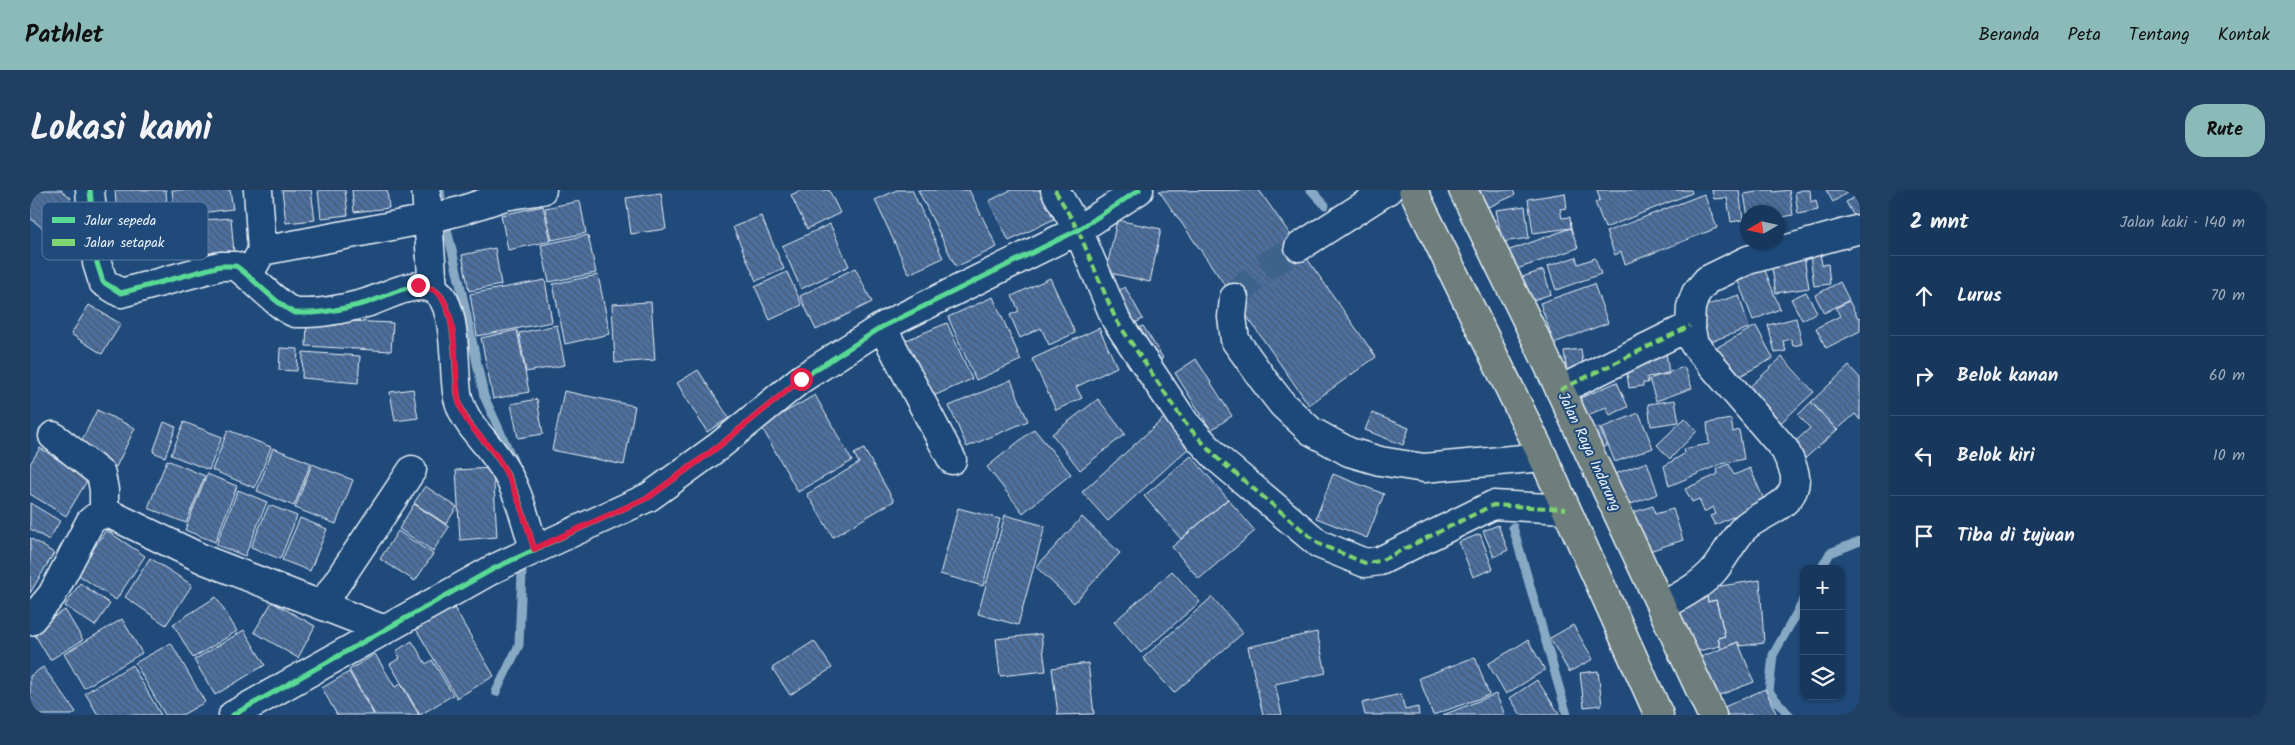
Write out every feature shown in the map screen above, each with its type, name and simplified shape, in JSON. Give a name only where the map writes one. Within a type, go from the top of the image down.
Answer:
[{"type":"highway","points":[[1413,190],[1543,457],[1659,715]]},
{"type":"highway","name":"Jalan Raya Indarung","points":[[1463,190],[1560,390],[1712,715]]},
{"type":"street","points":[[248,275],[262,251],[258,190]]},
{"type":"street","points":[[426,190],[441,216],[433,289]]},
{"type":"street","points":[[262,251],[441,216],[505,196],[542,190]]},
{"type":"street","points":[[1055,190],[1078,230],[1116,320],[1185,423],[1217,458],[1319,544],[1365,563],[1380,561],[1492,504],[1566,509]]},
{"type":"street","points":[[233,715],[534,549],[649,497],[719,446],[801,379],[882,327],[1078,230],[1139,190]]},
{"type":"street","points":[[1298,247],[1388,190]]},
{"type":"street","points":[[1662,607],[1690,591],[1713,570],[1745,527],[1770,512],[1792,493],[1795,482],[1794,470],[1785,450],[1694,344],[1690,326],[1691,306],[1696,293],[1707,280],[1748,260],[1860,229]]},
{"type":"street","points":[[97,260],[103,282],[121,293],[220,266],[236,266],[296,313],[320,313],[366,303],[418,285],[433,289],[445,301],[452,327],[458,398],[468,422],[498,458],[511,483],[522,508],[534,549]]},
{"type":"street","points":[[1234,298],[1232,317],[1235,340],[1264,382],[1283,405],[1311,432],[1349,452],[1380,461],[1424,468],[1543,457]]},
{"type":"street","points":[[1560,390],[1690,326]]},
{"type":"street","points":[[882,327],[952,460]]},
{"type":"street","points":[[54,436],[101,474],[104,490],[104,513]]},
{"type":"street","points":[[322,605],[412,470]]},
{"type":"street","points":[[30,621],[52,595],[90,522],[97,515],[104,513],[112,515],[205,560],[385,630]]},
{"type":"building","points":[[30,190],[61,190],[71,198],[68,202],[42,202],[42,228],[30,218]]},
{"type":"building","points":[[115,190],[166,190],[167,202],[116,202]]},
{"type":"building","points":[[172,190],[230,190],[233,209],[208,212],[208,202],[173,202]]},
{"type":"building","points":[[282,190],[311,190],[315,220],[286,223]]},
{"type":"building","points":[[318,190],[345,190],[348,215],[321,218]]},
{"type":"building","points":[[352,190],[387,190],[389,208],[354,212]]},
{"type":"building","points":[[801,190],[829,190],[840,213],[807,229],[791,195]]},
{"type":"building","points":[[897,190],[912,190],[943,258],[909,274],[875,200]]},
{"type":"building","points":[[918,190],[969,190],[997,247],[956,267]]},
{"type":"building","points":[[1011,190],[1040,190],[1054,219],[1009,241],[989,201]]},
{"type":"building","points":[[1259,190],[1376,357],[1309,405],[1159,191]]},
{"type":"building","points":[[1475,190],[1513,190],[1515,195],[1484,209]]},
{"type":"building","points":[[1597,190],[1691,190],[1692,193],[1605,228],[1595,202],[1600,200]]},
{"type":"building","points":[[1712,190],[1739,190],[1741,205],[1740,220],[1731,222],[1727,198],[1714,199]]},
{"type":"building","points":[[1756,190],[1773,190],[1773,192],[1789,190],[1793,215],[1785,217],[1785,205],[1746,205],[1744,194],[1757,192]]},
{"type":"building","points":[[1810,190],[1811,202],[1816,200],[1818,210],[1798,214],[1795,192]]},
{"type":"building","points":[[1826,190],[1851,190],[1833,202]]},
{"type":"building","points":[[661,193],[666,229],[631,234],[626,198]]},
{"type":"building","points":[[1565,193],[1567,208],[1560,209],[1562,218],[1570,217],[1571,228],[1533,233],[1528,199]]},
{"type":"building","points":[[1704,194],[1717,228],[1625,264],[1621,252],[1615,255],[1606,232]]},
{"type":"building","points":[[1860,194],[1860,224],[1859,225],[1846,202]]},
{"type":"building","points":[[580,201],[586,233],[552,240],[545,208]]},
{"type":"building","points":[[543,206],[551,241],[508,250],[501,215]]},
{"type":"building","points":[[1525,206],[1529,238],[1502,242],[1496,210]]},
{"type":"building","points":[[761,216],[784,269],[756,281],[733,227]]},
{"type":"building","points":[[231,218],[234,253],[208,255],[208,220]]},
{"type":"building","points":[[1117,220],[1161,229],[1150,282],[1106,272]]},
{"type":"building","points":[[830,224],[849,266],[801,289],[782,246]]},
{"type":"building","points":[[1571,228],[1578,248],[1514,270],[1507,251]]},
{"type":"building","points":[[588,235],[596,273],[549,282],[541,245]]},
{"type":"building","points":[[495,248],[501,285],[469,291],[462,255]]},
{"type":"building","points":[[1820,253],[1822,265],[1828,264],[1830,284],[1814,286],[1810,254]]},
{"type":"building","points":[[1576,257],[1578,264],[1595,258],[1601,274],[1556,290],[1548,266]]},
{"type":"building","points":[[1804,257],[1809,288],[1776,293],[1771,262]]},
{"type":"building","points":[[855,268],[872,302],[816,330],[800,296]]},
{"type":"building","points":[[1764,268],[1780,309],[1753,320],[1737,279]]},
{"type":"building","points":[[1543,270],[1551,294],[1531,301],[1522,277]]},
{"type":"building","points":[[787,272],[802,305],[770,320],[755,287]]},
{"type":"building","points":[[598,275],[610,334],[565,344],[553,284]]},
{"type":"building","points":[[1050,278],[1075,333],[1049,345],[1041,328],[1020,338],[1010,315],[1019,311],[1012,296]]},
{"type":"building","points":[[545,280],[552,322],[477,336],[470,294]]},
{"type":"building","points":[[1840,282],[1849,300],[1824,313],[1815,295]]},
{"type":"building","points":[[1594,284],[1608,323],[1554,343],[1540,303]]},
{"type":"building","points":[[1125,287],[1143,319],[1129,326],[1111,295]]},
{"type":"building","points":[[1806,292],[1817,312],[1802,320],[1791,299]]},
{"type":"building","points":[[1739,295],[1749,328],[1706,343],[1695,309]]},
{"type":"building","points":[[993,297],[1021,360],[976,380],[948,317]]},
{"type":"building","points":[[1849,301],[1858,318],[1860,317],[1860,331],[1826,348],[1816,328],[1840,316],[1836,308]]},
{"type":"building","points":[[651,302],[655,360],[615,363],[612,304]]},
{"type":"building","points":[[89,305],[121,324],[102,354],[71,334]]},
{"type":"building","points":[[1796,318],[1802,344],[1793,346],[1791,339],[1783,341],[1786,351],[1775,353],[1768,325]]},
{"type":"building","points":[[307,319],[393,323],[391,351],[306,346]]},
{"type":"building","points":[[947,323],[972,379],[929,398],[904,341]]},
{"type":"building","points":[[557,325],[565,365],[526,372],[519,333]]},
{"type":"building","points":[[1143,326],[1163,358],[1152,364],[1132,332]]},
{"type":"building","points":[[1756,326],[1773,358],[1731,381],[1714,349]]},
{"type":"building","points":[[1099,328],[1117,367],[1076,387],[1082,398],[1056,410],[1032,359]]},
{"type":"building","points":[[517,330],[529,392],[493,399],[481,338]]},
{"type":"building","points":[[280,348],[298,349],[297,371],[279,370]]},
{"type":"building","points":[[1581,349],[1584,371],[1567,373],[1564,351]]},
{"type":"building","points":[[303,352],[360,356],[358,383],[302,378]]},
{"type":"building","points":[[1666,352],[1669,374],[1647,377],[1648,383],[1643,383],[1643,386],[1629,388],[1626,367]]},
{"type":"building","points":[[1782,357],[1814,392],[1774,429],[1742,394]]},
{"type":"building","points":[[1196,359],[1232,416],[1211,430],[1175,373]]},
{"type":"building","points":[[1849,366],[1860,378],[1860,420],[1855,414],[1837,430],[1811,402]]},
{"type":"building","points":[[1684,367],[1692,388],[1656,401],[1649,379]]},
{"type":"building","points":[[698,370],[729,418],[707,432],[677,383]]},
{"type":"building","points":[[1011,380],[1028,421],[967,447],[949,406]]},
{"type":"building","points":[[1617,382],[1628,407],[1610,415],[1606,407],[1584,417],[1576,400]]},
{"type":"building","points":[[413,389],[418,418],[395,421],[390,392]]},
{"type":"building","points":[[564,391],[635,406],[624,465],[552,450]]},
{"type":"building","points":[[815,395],[852,461],[798,492],[761,426]]},
{"type":"building","points":[[537,399],[543,434],[518,438],[511,404]]},
{"type":"building","points":[[1098,399],[1125,434],[1080,470],[1052,434]]},
{"type":"building","points":[[1675,400],[1679,422],[1651,426],[1648,404]]},
{"type":"building","points":[[1811,402],[1837,430],[1800,463],[1787,449],[1810,428],[1798,415]]},
{"type":"building","points":[[97,410],[135,428],[116,467],[78,448]]},
{"type":"building","points":[[1372,413],[1409,428],[1403,445],[1365,430]]},
{"type":"building","points":[[1639,413],[1653,448],[1615,462],[1601,428]]},
{"type":"building","points":[[1165,417],[1191,446],[1108,521],[1082,492]]},
{"type":"building","points":[[1685,418],[1697,431],[1670,459],[1657,445]]},
{"type":"building","points":[[1731,419],[1733,432],[1739,430],[1744,459],[1721,464],[1669,486],[1664,466],[1684,454],[1683,449],[1709,444],[1707,423]]},
{"type":"building","points":[[164,422],[176,427],[165,457],[153,452]]},
{"type":"building","points":[[184,422],[222,437],[209,470],[171,455]]},
{"type":"building","points":[[1599,427],[1607,446],[1595,452],[1587,432]]},
{"type":"building","points":[[1034,429],[1071,474],[1023,513],[987,467]]},
{"type":"building","points":[[228,430],[271,447],[255,488],[212,470]]},
{"type":"building","points":[[40,448],[88,479],[66,516],[30,494],[30,464]]},
{"type":"building","points":[[273,448],[311,463],[294,506],[257,491]]},
{"type":"building","points":[[864,449],[894,501],[833,537],[807,494],[859,463],[854,454]]},
{"type":"building","points":[[1191,456],[1228,499],[1181,539],[1144,496]]},
{"type":"building","points":[[167,460],[205,476],[186,523],[148,508]]},
{"type":"building","points":[[1647,462],[1658,494],[1623,507],[1612,475]]},
{"type":"building","points":[[312,464],[353,480],[336,524],[295,508]]},
{"type":"building","points":[[1729,464],[1734,475],[1750,468],[1765,502],[1715,525],[1710,516],[1716,514],[1713,507],[1704,512],[1699,499],[1692,502],[1685,489],[1718,474],[1717,469]]},
{"type":"building","points":[[493,468],[497,537],[460,540],[456,470]]},
{"type":"building","points":[[207,474],[237,486],[215,542],[185,530]]},
{"type":"building","points":[[1333,474],[1384,494],[1367,538],[1316,518]]},
{"type":"building","points":[[425,486],[457,507],[446,524],[414,503]]},
{"type":"building","points":[[238,490],[267,502],[245,556],[216,545]]},
{"type":"building","points":[[1228,499],[1255,531],[1199,579],[1172,547]]},
{"type":"building","points":[[30,503],[60,521],[49,540],[30,529]]},
{"type":"building","points":[[414,504],[449,527],[433,551],[399,529]]},
{"type":"building","points":[[269,505],[297,516],[280,559],[251,547]]},
{"type":"building","points":[[1653,506],[1655,514],[1673,509],[1683,540],[1637,555],[1625,515]]},
{"type":"building","points":[[958,508],[1000,519],[983,586],[940,574]]},
{"type":"building","points":[[1005,515],[1045,526],[1018,625],[978,614]]},
{"type":"building","points":[[1082,517],[1120,553],[1074,603],[1036,567]]},
{"type":"building","points":[[300,518],[327,529],[310,571],[282,560]]},
{"type":"building","points":[[1498,525],[1508,550],[1494,557],[1483,531]]},
{"type":"building","points":[[106,530],[145,556],[116,600],[77,574]]},
{"type":"building","points":[[398,531],[433,554],[415,581],[380,559]]},
{"type":"building","points":[[1480,534],[1493,569],[1473,577],[1459,542]]},
{"type":"building","points":[[30,538],[54,553],[30,593]]},
{"type":"building","points":[[150,558],[192,585],[166,625],[125,597]]},
{"type":"building","points":[[1172,571],[1200,602],[1141,653],[1114,622]]},
{"type":"building","points":[[1760,580],[1764,643],[1740,646],[1738,642],[1721,649],[1718,638],[1725,636],[1716,600],[1708,602],[1707,597],[1700,598],[1701,589]]},
{"type":"building","points":[[80,583],[110,604],[95,626],[65,606]]},
{"type":"building","points":[[216,597],[237,631],[193,658],[173,624]]},
{"type":"building","points":[[1212,597],[1243,633],[1174,693],[1143,658]]},
{"type":"building","points":[[1707,597],[1708,602],[1716,600],[1725,636],[1718,638],[1720,646],[1694,652],[1677,611],[1686,609],[1685,602]]},
{"type":"building","points":[[272,602],[315,626],[298,658],[254,632]]},
{"type":"building","points":[[453,606],[494,676],[457,698],[416,629]]},
{"type":"building","points":[[65,610],[83,640],[50,660],[32,630]]},
{"type":"building","points":[[122,619],[142,653],[84,688],[64,654]]},
{"type":"building","points":[[1573,625],[1593,659],[1569,672],[1550,638]]},
{"type":"building","points":[[244,630],[265,665],[215,695],[194,660]]},
{"type":"building","points":[[1317,632],[1326,673],[1275,684],[1282,715],[1263,715],[1248,647]]},
{"type":"building","points":[[1041,634],[1046,671],[1000,676],[996,639]]},
{"type":"building","points":[[1528,640],[1545,670],[1506,694],[1488,664]]},
{"type":"building","points":[[412,641],[426,664],[432,660],[453,695],[420,715],[390,664],[400,658],[396,651]]},
{"type":"building","points":[[814,641],[832,668],[790,695],[772,668]]},
{"type":"building","points":[[1738,642],[1754,682],[1707,700],[1691,661]]},
{"type":"building","points":[[171,643],[205,702],[182,715],[165,715],[135,663]]},
{"type":"building","points":[[375,654],[395,687],[401,684],[419,715],[375,715],[349,670]]},
{"type":"building","points":[[1475,657],[1489,695],[1433,715],[1419,678]]},
{"type":"building","points":[[1088,663],[1094,714],[1058,715],[1052,668]]},
{"type":"building","points":[[132,665],[161,715],[98,715],[85,693]]},
{"type":"building","points":[[43,667],[76,712],[72,715],[30,715],[30,676]]},
{"type":"building","points":[[1598,671],[1602,705],[1584,707],[1580,673]]},
{"type":"building","points":[[349,672],[374,715],[337,715],[322,688]]},
{"type":"building","points":[[1537,680],[1560,715],[1521,715],[1510,698]]},
{"type":"building","points":[[1765,689],[1777,715],[1717,715],[1715,711]]},
{"type":"building","points":[[1401,694],[1405,710],[1418,707],[1419,715],[1365,715],[1362,703]]},
{"type":"building","points":[[1496,694],[1505,715],[1443,715]]},
{"type":"waterway","points":[[440,190],[442,208],[484,396],[513,460]]},
{"type":"waterway","points":[[1311,190],[1325,205]]},
{"type":"waterway","points":[[1513,527],[1567,715]]},
{"type":"waterway","points":[[1823,565],[1830,553],[1860,541]]},
{"type":"waterway","points":[[496,692],[519,645],[522,573]]},
{"type":"waterway","points":[[1789,715],[1769,692],[1773,655],[1800,607]]},
{"type":"tunnel","points":[[1234,298],[1263,268],[1299,247]]},
{"type":"marked path","points":[[1055,190],[1078,230],[1116,320],[1185,423],[1217,458],[1319,544],[1365,563],[1380,561],[1493,505],[1566,509]]},
{"type":"marked path","points":[[1560,390],[1690,326]]},
{"type":"cycle path","points":[[90,190],[91,202]]},
{"type":"cycle path","points":[[233,715],[495,568],[649,497],[719,446],[801,379],[882,327],[1078,230],[1139,190]]},
{"type":"cycle path","points":[[97,260],[103,282],[121,293],[220,266],[236,266],[281,305],[295,313],[314,313],[344,308],[366,303],[407,288],[423,286],[431,288],[440,295],[447,306],[451,321],[456,387],[461,407],[465,416],[497,458],[510,479],[520,502],[534,549]]},
{"type":"route","points":[[418,285],[433,289],[445,301],[452,327],[458,398],[468,422],[498,458],[511,483],[522,508],[534,549],[649,497],[719,446],[801,379]]}]
